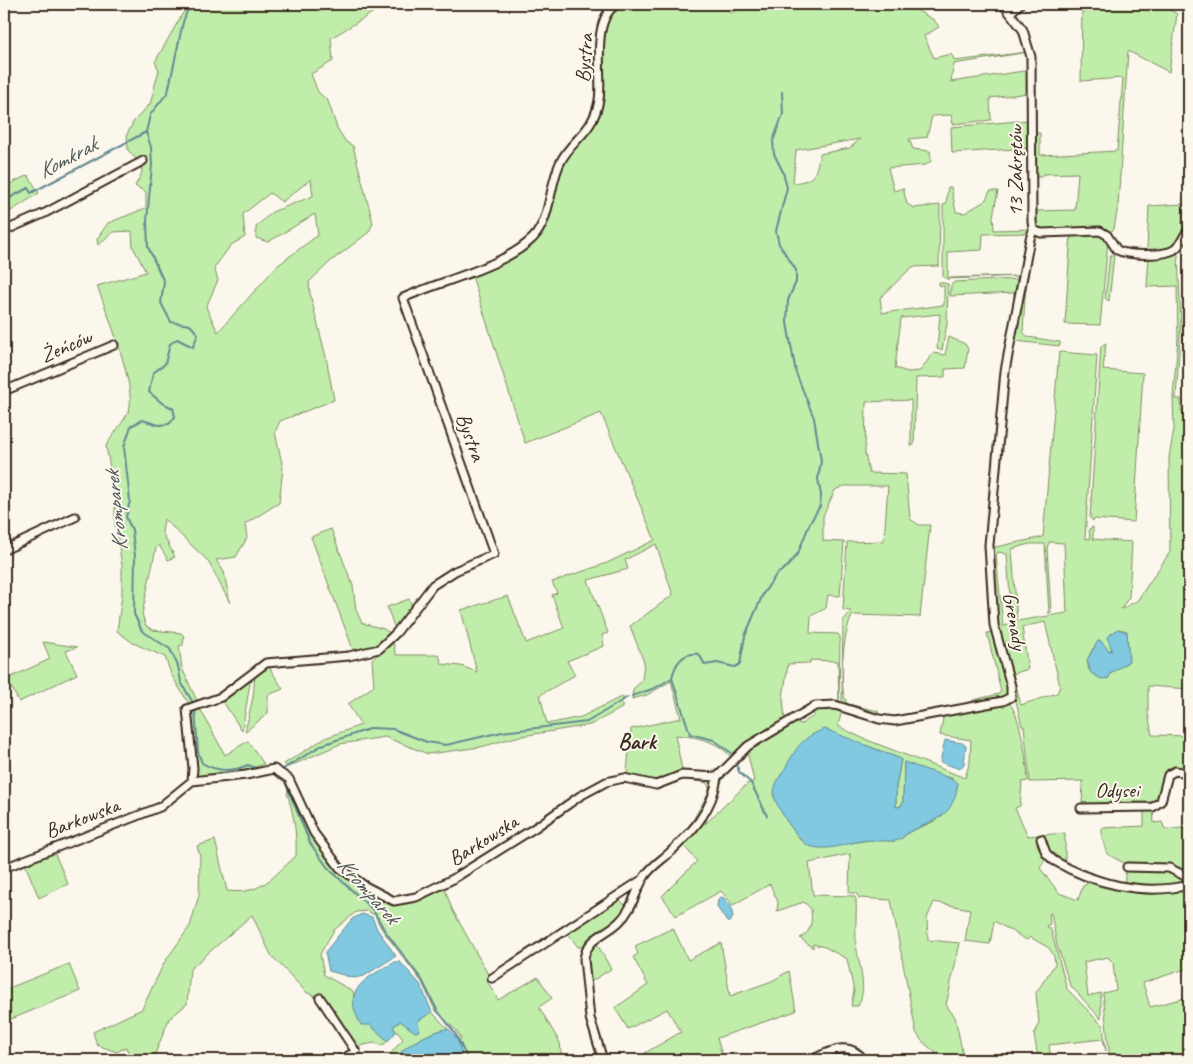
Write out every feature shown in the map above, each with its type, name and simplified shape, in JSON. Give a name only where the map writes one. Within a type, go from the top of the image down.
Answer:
[{"type":"street","name":"13 Zakrętów","points":[[1003,4],[1012,12],[1025,34],[1031,57],[1032,221],[1034,230],[1041,233],[1100,231],[1107,235],[1117,250],[1133,254],[1174,250],[1189,230]]},
{"type":"street","points":[[1012,12],[1020,4]]},
{"type":"street","name":"Bystra","points":[[192,781],[193,768],[187,709],[229,692],[266,663],[349,656],[379,649],[396,633],[433,585],[455,571],[494,554],[403,298],[492,263],[524,246],[537,233],[559,165],[594,119],[600,92],[598,64],[601,35],[607,14],[613,5]]},
{"type":"street","points":[[4,231],[44,213],[143,161]]},
{"type":"street","name":"Grenady","points":[[717,777],[748,746],[815,706],[835,705],[879,719],[895,721],[1003,701],[1011,697],[1011,686],[993,617],[989,530],[1005,371],[1030,239],[1034,230]]},
{"type":"street","name":"Żeńców","points":[[4,391],[114,345]]},
{"type":"street","points":[[4,550],[75,517]]},
{"type":"street","name":"Barkowska","points":[[4,868],[160,807],[192,781],[246,775],[269,769],[279,771],[294,789],[318,838],[340,868],[365,886],[394,901],[416,897],[453,879],[536,827],[580,796],[606,782],[624,778],[656,785],[682,776],[717,777]]},
{"type":"street","name":"Odysei","points":[[1081,808],[1153,808],[1161,801],[1168,775],[1175,771],[1189,773]]},
{"type":"street","points":[[492,978],[643,879],[700,823],[714,792],[717,777]]},
{"type":"street","points":[[1041,839],[1046,852],[1053,860],[1102,882],[1115,886],[1145,888],[1189,885]]},
{"type":"street","points":[[1127,867],[1169,868],[1189,878]]},
{"type":"street","points":[[603,1060],[590,1018],[584,959],[585,950],[597,937],[618,923],[625,915],[643,879]]},
{"type":"street","points":[[320,998],[356,1052],[340,1060]]},
{"type":"street","points":[[812,1060],[844,1048],[855,1050],[864,1060]]},
{"type":"green space","points":[[188,4],[387,4],[331,38],[333,61],[311,74],[318,92],[328,101],[337,128],[346,142],[353,146],[373,223],[369,232],[330,262],[309,282],[310,294],[326,357],[334,400],[280,421],[275,432],[283,468],[279,503],[245,524],[247,538],[236,557],[216,560],[224,572],[230,603],[208,561],[164,519],[162,532],[175,557],[168,560],[159,545],[156,548],[142,614],[146,626],[153,630],[181,633],[184,636],[183,645],[179,646],[182,668],[197,701],[189,704],[171,674],[165,657],[133,643],[117,631],[122,595],[122,565],[115,524],[115,495],[106,446],[127,414],[130,399],[125,367],[97,286],[146,272],[133,247],[132,231],[113,232],[98,245],[97,239],[108,223],[146,208],[146,192],[135,186],[142,173],[141,165],[128,150],[127,134],[134,121],[150,104],[159,70],[155,62]],"holes":[[[311,179],[313,196],[272,212],[256,227],[256,238],[268,242],[315,214],[318,235],[277,266],[218,332],[206,307],[218,280],[214,268],[231,245],[245,237],[243,214],[270,193],[282,202]]]},
{"type":"green space","points":[[620,4],[723,4],[731,13],[750,4],[901,4],[908,10],[913,8],[934,20],[939,27],[924,36],[934,58],[951,54],[955,61],[1028,52],[954,64],[951,82],[1030,70],[1029,116],[1026,116],[1029,112],[1028,93],[990,98],[991,120],[953,124],[951,115],[932,116],[927,137],[909,139],[913,149],[930,151],[931,161],[926,165],[888,168],[894,191],[903,188],[907,204],[914,208],[940,205],[939,266],[912,267],[880,298],[882,313],[944,305],[944,286],[939,285],[939,282],[948,284],[947,324],[942,350],[937,349],[940,314],[901,318],[895,368],[908,372],[920,371],[933,353],[945,355],[949,337],[965,344],[968,349],[965,368],[945,369],[945,377],[916,378],[914,445],[911,446],[911,400],[866,402],[865,453],[869,473],[906,474],[910,519],[919,525],[930,525],[920,617],[853,615],[846,633],[842,666],[843,621],[851,611],[843,610],[847,542],[884,541],[888,486],[844,486],[835,490],[823,516],[823,541],[844,542],[840,596],[828,595],[826,608],[811,616],[810,633],[838,634],[840,637],[839,701],[838,661],[810,660],[810,663],[788,664],[783,698],[785,720],[805,708],[718,773],[709,772],[717,770],[731,757],[725,751],[706,740],[675,735],[682,770],[655,783],[628,775],[627,773],[631,729],[681,718],[671,681],[647,695],[632,699],[633,689],[642,681],[644,662],[630,626],[673,595],[656,544],[625,560],[628,569],[588,580],[608,633],[602,635],[604,646],[567,661],[575,675],[540,695],[547,724],[581,717],[623,696],[622,708],[590,725],[516,737],[481,747],[428,754],[385,737],[340,744],[288,767],[284,764],[325,738],[361,725],[348,704],[374,686],[372,659],[393,642],[396,655],[439,655],[442,664],[461,666],[477,672],[461,610],[508,596],[526,643],[564,628],[552,595],[557,593],[552,582],[607,563],[655,540],[601,413],[525,443],[472,276],[515,255],[534,241],[541,232],[546,222],[562,167],[571,152],[593,127],[600,111],[602,99],[603,38],[611,12]],"holes":[[[860,139],[850,148],[820,154],[813,175],[806,180],[793,183],[796,150]]]},
{"type":"green space","points":[[1082,4],[1160,4],[1177,14],[1169,72],[1128,51],[1118,206],[1114,229],[1110,232],[1045,231],[1037,229],[1033,222],[1033,211],[1075,210],[1078,173],[1043,174],[1041,177],[1035,177],[1035,133],[1040,133],[1040,155],[1117,151],[1123,78],[1081,81]]},
{"type":"green space","points":[[1029,120],[1030,148],[952,153],[951,127]]},
{"type":"green space","points":[[28,175],[39,193],[5,215],[9,226],[4,229],[4,187]]},
{"type":"green space","points":[[948,187],[951,187],[956,212],[965,213],[985,201],[990,191],[998,191],[993,216],[994,230],[1028,229],[1028,233],[983,234],[982,250],[948,252],[948,278],[1020,276],[947,279],[943,277],[943,205],[946,204]]},
{"type":"green space","points":[[1183,204],[1182,224],[1189,224],[1188,230],[1177,243],[1158,251],[1140,252],[1147,250],[1149,206]]},
{"type":"green space","points":[[1071,233],[1096,233],[1105,237],[1108,241],[1100,325],[1065,324]]},
{"type":"green space","points":[[1036,235],[1039,236],[1033,239],[1025,297],[1023,332],[1028,337],[1060,342],[1060,346],[1015,341],[1008,377],[992,534],[1006,387],[1032,237]]},
{"type":"green space","points":[[1176,252],[1178,255],[1181,323],[1176,399],[1181,399],[1181,411],[1189,410],[1189,689],[1148,686],[1148,713],[1152,735],[1189,736],[1189,769],[1175,770],[1157,804],[1082,807],[1083,781],[1030,782],[1024,726],[1022,726],[998,627],[991,548],[1043,537],[1059,352],[1097,355],[1085,538],[1090,539],[1089,529],[1093,527],[1093,539],[1132,542],[1129,597],[1121,609],[1137,601],[1170,552],[1169,457],[1174,429],[1173,397],[1178,338],[1177,286],[1147,287],[1149,255]],"holes":[[[1049,542],[1064,543],[1067,613],[1017,621],[1012,549],[1029,544],[1045,544],[1049,614],[1051,612],[1047,548]],[[998,552],[1007,554],[1012,624],[1003,626],[996,555]],[[1045,622],[1060,686],[1057,693],[1021,705],[1013,674],[1028,669],[1022,627]],[[1118,629],[1127,631],[1128,662],[1110,674],[1107,679],[1096,676],[1089,670],[1088,662],[1092,650],[1101,641],[1107,650],[1112,650],[1108,636]]]},
{"type":"green space","points":[[1110,255],[1114,255],[1109,301],[1105,298]]},
{"type":"green space","points":[[1018,279],[1018,297],[1014,298],[1014,293],[950,296],[951,285],[954,282]]},
{"type":"green space","points":[[1184,311],[1189,311],[1189,369],[1186,369],[1186,359],[1183,357]]},
{"type":"green space","points":[[1106,343],[1103,370],[1143,373],[1134,522],[1094,519],[1093,521],[1090,518],[1101,346]]},
{"type":"green space","points":[[331,529],[353,586],[356,610],[362,623],[384,629],[391,634],[371,649],[354,652],[311,537]]},
{"type":"green space","points":[[409,599],[413,607],[395,629],[387,607]]},
{"type":"green space","points":[[994,632],[1009,693],[1006,698],[972,704],[973,700],[999,694],[1001,691],[987,633]]},
{"type":"green space","points":[[43,642],[77,647],[66,651],[77,674],[19,702],[7,679],[50,659]]},
{"type":"green space","points":[[269,667],[283,689],[268,695],[268,713],[245,732],[253,697],[255,675],[264,668]]},
{"type":"green space","points":[[251,677],[242,731],[222,700]]},
{"type":"green space","points":[[842,678],[845,698],[848,704],[878,711],[877,716],[844,705],[842,699]]},
{"type":"green space","points":[[1009,703],[1013,709],[1023,740],[1028,781],[1022,782],[1020,806],[1015,808],[1028,836],[1039,835],[1042,848],[1047,857],[1040,868],[1059,893],[1078,900],[1083,886],[1093,880],[1108,885],[1189,886],[1189,983],[1185,969],[1143,983],[1150,1007],[1189,997],[1189,1057],[1184,1060],[1110,1060],[1103,993],[1116,990],[1113,963],[1108,957],[1084,962],[1088,996],[1101,993],[1101,1019],[1070,985],[1057,945],[1051,913],[1049,914],[1050,924],[1046,926],[1051,930],[1067,989],[1103,1026],[1106,1051],[1103,1039],[1049,1045],[1051,1060],[1025,1060],[1038,1058],[1034,1034],[1039,1023],[1036,993],[1055,964],[1054,956],[1049,948],[1030,937],[1027,940],[994,921],[990,944],[965,941],[970,909],[934,902],[927,918],[928,940],[960,943],[946,1005],[955,1017],[964,1060],[922,1060],[937,1054],[922,1041],[916,1032],[891,900],[859,898],[856,893],[849,893],[850,854],[809,863],[813,895],[854,896],[856,899],[856,941],[862,974],[861,998],[858,1006],[851,1006],[854,991],[847,959],[825,947],[813,944],[813,948],[800,938],[807,933],[811,922],[811,909],[804,902],[777,911],[778,902],[770,884],[733,905],[721,891],[676,916],[662,896],[697,861],[683,845],[711,808],[705,824],[747,784],[754,781],[747,751],[727,770],[712,803],[719,780],[738,756],[793,722],[802,724],[815,715],[811,711],[823,706],[842,710],[838,726],[862,738],[965,778],[970,761],[971,740],[940,735],[944,713]],"holes":[[[871,747],[901,759],[896,787],[896,807],[901,806],[903,802],[904,762],[934,775],[952,778],[935,821],[909,832],[895,841],[874,839],[857,842],[800,840],[774,797],[776,784]]]},
{"type":"green space","points":[[199,707],[225,755],[248,741],[264,764],[238,773],[200,778],[195,773],[190,711]]},
{"type":"green space","points":[[680,778],[712,779],[713,785],[710,798],[692,829],[689,827],[710,790],[707,783]]},
{"type":"green space","points":[[291,787],[336,868],[372,897],[391,905],[426,897],[444,887],[452,909],[489,976],[486,979],[498,1000],[538,977],[552,998],[539,1007],[560,1043],[562,1060],[462,1060],[458,1041],[461,1039],[457,1031],[435,1010],[422,982],[381,928],[375,915],[367,911],[356,912],[334,930],[320,954],[324,975],[354,992],[353,1001],[370,1025],[388,1041],[383,1045],[373,1043],[355,1047],[324,1000],[306,992],[271,955],[252,915],[190,969],[187,1004],[169,1019],[155,1054],[157,1060],[131,1060],[126,1047],[117,1052],[97,1045],[93,1032],[142,1009],[164,963],[190,926],[199,895],[200,856],[197,846],[215,840],[227,891],[239,892],[249,890],[266,883],[296,856],[292,809],[287,793]]},
{"type":"green space","points":[[1144,808],[1153,808],[1154,823],[1162,822],[1165,830],[1189,827],[1189,877],[1173,868],[1126,864],[1107,854],[1102,838],[1102,828],[1144,826]]},
{"type":"green space","points":[[1065,833],[1065,864],[1050,852],[1045,845],[1042,835]]},
{"type":"green space","points":[[54,852],[68,884],[39,898],[25,864]]},
{"type":"green space","points":[[1126,868],[1160,868],[1189,880],[1189,884],[1170,887],[1124,885]]},
{"type":"green space","points":[[616,896],[627,907],[620,919],[585,947],[578,947],[566,931]]},
{"type":"green space","points":[[673,928],[688,960],[721,943],[730,996],[772,981],[789,971],[796,1011],[717,1038],[722,1055],[712,1060],[648,1060],[645,1053],[681,1032],[667,1009],[628,1029],[615,1008],[648,985],[633,957],[638,954],[635,946]]},
{"type":"green space","points":[[596,942],[611,969],[589,983],[588,952]]},
{"type":"green space","points":[[69,964],[80,991],[4,1022],[4,990]]},
{"type":"green space","points":[[432,1012],[448,1029],[434,1032],[418,1040],[403,1050],[396,1060],[387,1058],[403,1039],[393,1027],[401,1021],[415,1032],[419,1027],[418,1021]]},
{"type":"water","points":[[1118,629],[1127,632],[1129,661],[1110,674],[1109,678],[1101,679],[1091,673],[1087,660],[1098,641],[1101,641],[1109,651],[1112,650],[1107,637]]},
{"type":"water","points":[[825,729],[901,759],[896,787],[896,807],[901,806],[903,802],[904,762],[958,783],[956,795],[948,810],[936,819],[897,840],[865,840],[829,848],[809,846],[799,838],[782,814],[775,799],[774,791],[792,756],[800,745],[810,736]]},
{"type":"water","points":[[945,740],[962,743],[966,746],[964,764],[960,769],[940,762]]},
{"type":"water","points":[[721,897],[731,906],[733,917],[730,922],[727,922],[717,907],[718,899]]},
{"type":"water","points":[[362,914],[372,917],[377,929],[396,956],[364,976],[354,978],[329,971],[325,952],[352,919]]},
{"type":"water","points":[[395,962],[400,962],[420,984],[432,1012],[418,1021],[419,1031],[415,1032],[400,1021],[393,1027],[396,1032],[388,1041],[370,1025],[361,1025],[355,1012],[354,1002],[355,993],[366,979]]},
{"type":"water","points":[[448,1029],[458,1043],[462,1060],[396,1060],[403,1050],[418,1040],[434,1032]]},
{"type":"waterway","name":"Kromparek","points":[[190,4],[183,22],[168,92],[150,115],[146,132],[151,147],[152,165],[147,221],[148,247],[164,282],[161,303],[171,322],[190,325],[198,334],[193,347],[177,339],[170,344],[165,364],[153,373],[149,392],[162,403],[173,408],[175,417],[169,424],[159,425],[142,420],[131,426],[124,447],[130,501],[126,517],[132,530],[135,556],[134,614],[142,631],[170,649],[178,666],[181,682],[192,701]]},
{"type":"waterway","points":[[632,696],[655,688],[672,678],[677,664],[688,655],[699,654],[705,665],[717,663],[735,667],[740,664],[745,636],[763,594],[776,575],[788,566],[798,553],[810,523],[820,506],[821,495],[818,479],[821,461],[814,418],[796,373],[787,323],[788,300],[796,282],[796,270],[779,244],[776,231],[787,188],[783,172],[774,154],[773,141],[783,114],[782,92]]},
{"type":"waterway","name":"Komkrak","points":[[4,201],[28,188],[31,193],[146,132]]},
{"type":"waterway","points":[[672,678],[690,734],[714,740],[734,755]]},
{"type":"waterway","points":[[280,771],[322,745],[372,728],[393,729],[427,742],[446,745],[502,732],[587,722],[628,697]]},
{"type":"waterway","name":"Kromparek","points":[[195,709],[198,752],[202,763],[213,768],[225,770],[248,765],[258,769]]},
{"type":"waterway","points":[[736,761],[739,772],[751,783],[767,816]]},
{"type":"waterway","name":"Kromparek","points":[[284,779],[310,843],[328,868],[373,910],[385,931],[422,980],[437,1010],[455,1033],[468,1060]]},
{"type":"district","name":"Bark","points":[[637,741]]}]
